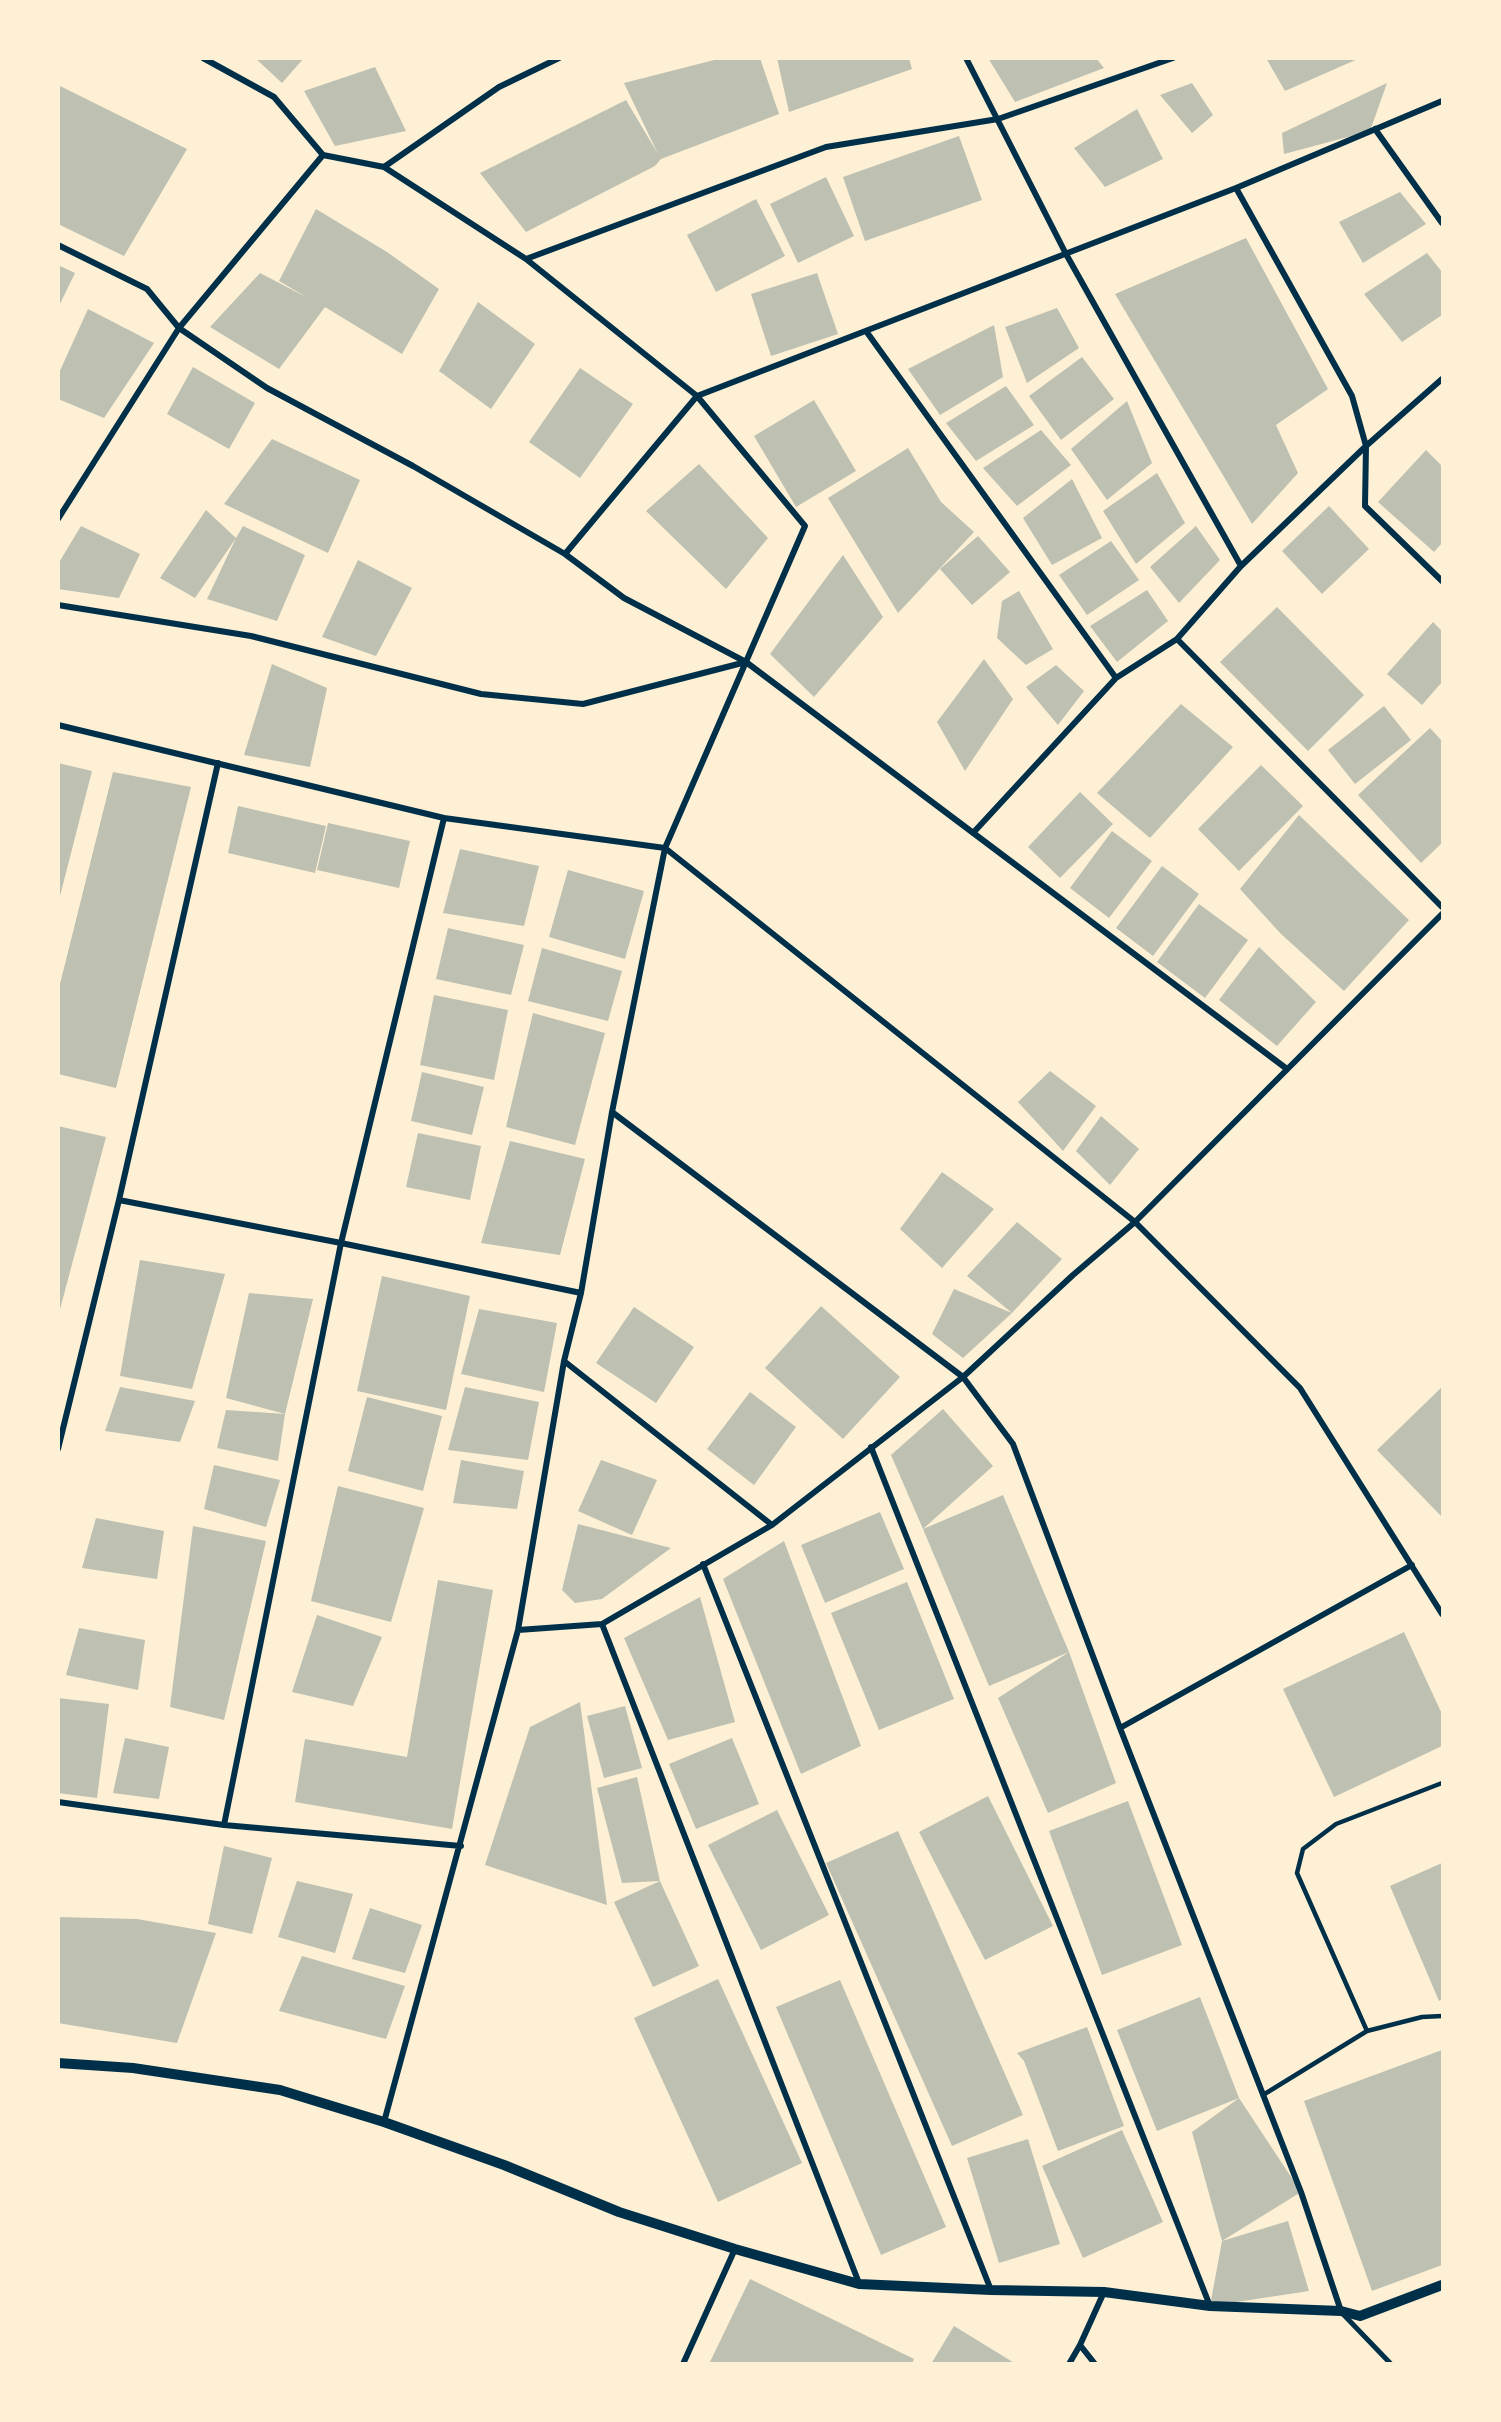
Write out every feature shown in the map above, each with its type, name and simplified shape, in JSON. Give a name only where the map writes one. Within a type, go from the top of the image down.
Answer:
[{"type":"street","points":[[203,58],[274,97],[324,155],[384,167],[526,259],[697,396],[805,526],[665,848],[612,1112],[581,1293],[564,1361],[518,1630],[384,2122]]},
{"type":"street","points":[[384,167],[499,87],[559,58]]},
{"type":"street","points":[[966,58],[1066,254],[1241,566]]},
{"type":"street","points":[[526,259],[826,147],[998,119],[1173,58]]},
{"type":"street","points":[[565,554],[697,396],[1236,188],[1443,100]]},
{"type":"street","points":[[1375,129],[1443,223]]},
{"type":"street","points":[[58,519],[179,328],[324,155]]},
{"type":"street","points":[[1236,188],[1352,396],[1366,446],[1365,506],[1443,581]]},
{"type":"street","points":[[58,245],[147,289],[179,328],[267,388],[413,466],[565,554],[624,598],[746,662],[1287,1069]]},
{"type":"street","points":[[866,331],[1116,678]]},
{"type":"street","points":[[973,833],[1116,678],[1177,639],[1241,566],[1366,446],[1443,379]]},
{"type":"street","points":[[58,605],[251,636],[481,694],[583,704],[746,662]]},
{"type":"street","points":[[1177,639],[1443,907]]},
{"type":"street","points":[[58,725],[444,818],[665,848],[1135,1222],[1300,1388],[1443,1614]]},
{"type":"street","points":[[58,1449],[119,1200],[218,763]]},
{"type":"street","points":[[224,1825],[341,1243],[444,818]]},
{"type":"street","points":[[518,1630],[602,1624],[772,1525],[963,1377],[1073,1275],[1135,1222],[1443,914]]},
{"type":"street","points":[[612,1112],[963,1377],[1012,1444],[1301,2192],[1341,2311],[1391,2364]]},
{"type":"street","points":[[119,1200],[581,1293]]},
{"type":"street","points":[[564,1361],[772,1525]]},
{"type":"street","points":[[871,1447],[1210,2306]]},
{"type":"street","points":[[702,1564],[991,2290]]},
{"type":"street","points":[[1120,1728],[1412,1565]]},
{"type":"street","points":[[602,1624],[859,2284]]},
{"type":"street","points":[[58,1802],[224,1825],[461,1846]]},
{"type":"street","points":[[58,2063],[133,2068],[280,2090],[384,2122],[504,2165],[620,2212],[735,2249],[859,2284],[1104,2292],[1210,2306],[1341,2311],[1360,2316],[1443,2285]]},
{"type":"street","points":[[683,2364],[735,2249]]},
{"type":"street","points":[[1069,2364],[1104,2292]]},
{"type":"street","points":[[1080,2345],[1095,2364]]},
{"type":"lane","points":[[1366,2031],[1297,1873],[1303,1849],[1336,1824],[1442,1783]]},
{"type":"lane","points":[[1263,2095],[1366,2031],[1422,2017],[1443,2016]]},
{"type":"building","points":[[255,58],[304,58],[282,83]]},
{"type":"building","points":[[722,58],[760,58],[779,114],[661,159],[655,166],[526,232],[480,173],[626,100],[658,154],[624,83]]},
{"type":"building","points":[[777,58],[909,58],[912,69],[789,112]]},
{"type":"building","points":[[988,58],[1096,58],[1104,68],[1015,102]]},
{"type":"building","points":[[1266,58],[1360,58],[1285,91]]},
{"type":"building","points":[[375,67],[406,131],[335,146],[304,91]]},
{"type":"building","points":[[1192,83],[1213,115],[1192,133],[1160,95]]},
{"type":"building","points":[[1387,83],[1370,131],[1284,154],[1282,133]]},
{"type":"building","points":[[58,85],[187,149],[124,256],[58,224]]},
{"type":"building","points":[[1137,109],[1163,159],[1105,187],[1074,148]]},
{"type":"building","points":[[959,136],[982,200],[865,241],[843,177]]},
{"type":"building","points":[[826,177],[854,236],[798,263],[770,204]]},
{"type":"building","points":[[1400,192],[1426,224],[1363,263],[1339,222]]},
{"type":"building","points":[[756,199],[785,256],[716,292],[687,235]]},
{"type":"building","points":[[316,209],[387,252],[439,289],[402,354],[325,307],[279,369],[210,327],[260,273],[308,298],[279,281]]},
{"type":"building","points":[[1246,238],[1328,389],[1276,425],[1298,473],[1252,524],[1115,294]]},
{"type":"building","points":[[1427,253],[1442,272],[1442,315],[1402,342],[1364,294]]},
{"type":"building","points":[[58,265],[75,273],[58,308]]},
{"type":"building","points":[[817,273],[838,334],[771,356],[751,294]]},
{"type":"building","points":[[478,302],[535,344],[491,409],[439,371]]},
{"type":"building","points":[[1057,308],[1079,348],[1027,383],[1005,327]]},
{"type":"building","points":[[88,309],[154,343],[104,418],[58,399],[58,375]]},
{"type":"building","points":[[994,325],[1003,377],[940,415],[908,369]]},
{"type":"building","points":[[1082,357],[1114,399],[1061,440],[1029,396]]},
{"type":"building","points":[[193,367],[255,403],[229,449],[167,414]]},
{"type":"building","points":[[580,368],[633,404],[580,478],[529,442]]},
{"type":"building","points":[[1006,386],[1034,425],[976,461],[946,423]]},
{"type":"building","points":[[814,400],[856,471],[796,507],[754,436]]},
{"type":"building","points":[[1127,401],[1152,463],[1107,500],[1071,449]]},
{"type":"building","points":[[1041,430],[1071,465],[1017,506],[983,468]]},
{"type":"building","points":[[272,439],[360,480],[328,553],[224,504]]},
{"type":"building","points":[[908,448],[941,502],[974,532],[898,613],[828,498]]},
{"type":"building","points":[[1426,450],[1442,466],[1442,543],[1434,552],[1378,502]]},
{"type":"building","points":[[699,464],[768,538],[726,589],[646,511]]},
{"type":"building","points":[[1157,473],[1185,523],[1136,564],[1103,511]]},
{"type":"building","points":[[1072,479],[1102,538],[1052,565],[1023,518]]},
{"type":"building","points":[[1329,506],[1369,549],[1322,594],[1282,551]]},
{"type":"building","points":[[206,510],[236,538],[195,598],[160,578]]},
{"type":"building","points":[[81,526],[140,554],[119,598],[58,589],[58,564]]},
{"type":"building","points":[[243,526],[305,555],[277,621],[207,599]]},
{"type":"building","points":[[1196,526],[1220,560],[1179,603],[1150,567]]},
{"type":"building","points":[[978,536],[1010,572],[972,605],[940,569]]},
{"type":"building","points":[[1111,541],[1139,580],[1087,615],[1059,575]]},
{"type":"building","points":[[843,555],[883,617],[814,697],[770,654]]},
{"type":"building","points":[[358,560],[412,588],[376,656],[322,637]]},
{"type":"building","points":[[1147,590],[1168,621],[1117,662],[1090,626]]},
{"type":"building","points":[[1019,591],[1053,649],[1026,665],[997,638],[1002,601]]},
{"type":"building","points":[[1277,607],[1364,695],[1308,751],[1220,662]]},
{"type":"building","points":[[1433,622],[1442,631],[1442,682],[1422,705],[1387,674]]},
{"type":"building","points":[[984,659],[1013,699],[965,771],[937,722]]},
{"type":"building","points":[[272,664],[327,688],[310,767],[244,755]]},
{"type":"building","points":[[1056,665],[1084,691],[1058,725],[1026,687]]},
{"type":"building","points":[[1181,704],[1233,747],[1150,838],[1097,793]]},
{"type":"building","points":[[1384,706],[1411,740],[1355,784],[1328,750]]},
{"type":"building","points":[[1430,728],[1442,741],[1442,843],[1421,863],[1358,795]]},
{"type":"building","points":[[58,763],[92,771],[59,900],[58,900]]},
{"type":"building","points":[[1261,765],[1303,806],[1239,871],[1198,829]]},
{"type":"building","points":[[113,772],[191,787],[116,1088],[58,1074],[58,992]]},
{"type":"building","points":[[1080,792],[1113,824],[1060,878],[1028,847]]},
{"type":"building","points":[[238,806],[326,826],[315,873],[228,853]]},
{"type":"building","points":[[1299,815],[1409,920],[1344,991],[1281,934],[1240,889]]},
{"type":"building","points":[[328,823],[410,841],[399,888],[317,870]]},
{"type":"building","points":[[1112,831],[1152,861],[1109,918],[1070,888]]},
{"type":"building","points":[[460,849],[539,866],[524,926],[443,913]]},
{"type":"building","points":[[1162,866],[1199,894],[1153,956],[1116,928]]},
{"type":"building","points":[[568,870],[644,891],[625,959],[549,937]]},
{"type":"building","points":[[1199,904],[1248,940],[1205,998],[1157,962]]},
{"type":"building","points":[[448,928],[524,945],[511,995],[436,979]]},
{"type":"building","points":[[1259,947],[1316,1002],[1277,1046],[1219,1000]]},
{"type":"building","points":[[542,948],[622,971],[608,1021],[528,1001]]},
{"type":"building","points":[[434,995],[508,1010],[494,1080],[420,1065]]},
{"type":"building","points":[[533,1013],[605,1033],[575,1145],[506,1127]]},
{"type":"building","points":[[1050,1071],[1096,1106],[1063,1151],[1018,1102]]},
{"type":"building","points":[[422,1072],[484,1087],[472,1135],[411,1121]]},
{"type":"building","points":[[1101,1116],[1139,1149],[1110,1185],[1076,1151]]},
{"type":"building","points":[[58,1126],[106,1137],[59,1313],[58,1313]]},
{"type":"building","points":[[418,1133],[481,1146],[470,1200],[406,1187]]},
{"type":"building","points":[[510,1141],[585,1159],[560,1255],[481,1243]]},
{"type":"building","points":[[942,1172],[994,1209],[942,1268],[900,1229]]},
{"type":"building","points":[[1017,1222],[1062,1259],[1012,1313],[967,1276]]},
{"type":"building","points":[[140,1260],[225,1274],[192,1389],[120,1376]]},
{"type":"building","points":[[382,1276],[470,1296],[446,1410],[357,1391]]},
{"type":"building","points":[[954,1289],[1012,1313],[963,1358],[932,1334]]},
{"type":"building","points":[[249,1293],[313,1299],[285,1414],[226,1398]]},
{"type":"building","points":[[821,1306],[900,1377],[843,1439],[765,1368]]},
{"type":"building","points":[[634,1307],[694,1347],[656,1403],[596,1363]]},
{"type":"building","points":[[479,1309],[557,1323],[544,1392],[461,1374]]},
{"type":"building","points":[[120,1387],[195,1401],[180,1442],[105,1431]]},
{"type":"building","points":[[465,1387],[539,1402],[528,1460],[448,1450]]},
{"type":"building","points":[[1442,1387],[1442,1517],[1377,1450]]},
{"type":"building","points":[[750,1392],[796,1427],[754,1485],[707,1449]]},
{"type":"building","points":[[367,1397],[442,1416],[423,1491],[348,1471]]},
{"type":"building","points":[[943,1409],[993,1466],[923,1529],[891,1455]]},
{"type":"building","points":[[226,1410],[285,1414],[278,1461],[217,1448]]},
{"type":"building","points":[[461,1460],[524,1471],[517,1509],[453,1503]]},
{"type":"building","points":[[601,1460],[657,1480],[632,1535],[578,1511]]},
{"type":"building","points":[[214,1465],[280,1480],[266,1527],[204,1509]]},
{"type":"building","points":[[338,1486],[424,1508],[391,1622],[311,1601]]},
{"type":"building","points":[[1003,1495],[1069,1652],[989,1686],[923,1529]]},
{"type":"building","points":[[880,1512],[904,1569],[825,1603],[801,1545]]},
{"type":"building","points":[[96,1518],[164,1531],[157,1579],[82,1568]]},
{"type":"building","points":[[578,1524],[671,1548],[602,1599],[575,1603],[562,1590]]},
{"type":"building","points":[[193,1526],[266,1541],[224,1720],[170,1707]]},
{"type":"building","points":[[784,1541],[861,1746],[801,1774],[723,1579]]},
{"type":"building","points":[[438,1580],[493,1590],[452,1829],[295,1802],[305,1739],[407,1757]]},
{"type":"building","points":[[907,1582],[954,1699],[879,1730],[831,1613]]},
{"type":"building","points":[[700,1597],[735,1722],[668,1740],[624,1638]]},
{"type":"building","points":[[317,1615],[382,1637],[353,1706],[292,1692]]},
{"type":"building","points":[[79,1628],[145,1640],[138,1690],[66,1675]]},
{"type":"building","points":[[1404,1632],[1442,1714],[1442,1746],[1334,1797],[1283,1689]]},
{"type":"building","points":[[1069,1652],[1116,1783],[1048,1813],[998,1698]]},
{"type":"building","points":[[58,1698],[109,1704],[97,1798],[58,1793]]},
{"type":"building","points":[[580,1702],[607,1905],[485,1865],[530,1727]]},
{"type":"building","points":[[625,1706],[642,1768],[604,1778],[587,1716]]},
{"type":"building","points":[[125,1738],[169,1747],[159,1799],[113,1793]]},
{"type":"building","points":[[732,1738],[759,1804],[696,1829],[669,1764]]},
{"type":"building","points":[[637,1777],[660,1881],[622,1883],[597,1788]]},
{"type":"building","points":[[988,1796],[1053,1926],[985,1960],[919,1832]]},
{"type":"building","points":[[1128,1801],[1182,1945],[1102,1975],[1049,1831]]},
{"type":"building","points":[[777,1810],[829,1915],[761,1950],[708,1845]]},
{"type":"building","points":[[898,1831],[1023,2115],[952,2146],[826,1863]]},
{"type":"building","points":[[224,1846],[272,1858],[252,1934],[208,1924]]},
{"type":"building","points":[[1442,1863],[1442,1999],[1439,2001],[1390,1886]]},
{"type":"building","points":[[297,1881],[353,1894],[335,1953],[278,1937]]},
{"type":"building","points":[[660,1881],[699,1966],[653,1987],[614,1902]]},
{"type":"building","points":[[370,1908],[422,1925],[405,1973],[352,1959]]},
{"type":"building","points":[[58,1917],[137,1919],[216,1933],[177,2043],[58,2023]]},
{"type":"building","points":[[302,1956],[405,1986],[386,2039],[279,2011]]},
{"type":"building","points":[[718,1979],[802,2163],[718,2202],[634,2018]]},
{"type":"building","points":[[840,1980],[946,2227],[881,2255],[776,2007]]},
{"type":"building","points":[[1200,1997],[1239,2098],[1157,2131],[1117,2030]]},
{"type":"building","points":[[1087,2027],[1124,2126],[1058,2151],[1024,2061],[1017,2053]]},
{"type":"building","points":[[1442,2050],[1442,2265],[1372,2291],[1304,2101]]},
{"type":"building","points":[[1239,2098],[1301,2192],[1222,2241],[1192,2132]]},
{"type":"building","points":[[1122,2130],[1163,2222],[1083,2258],[1042,2166]]},
{"type":"building","points":[[1028,2139],[1060,2244],[999,2263],[967,2158]]},
{"type":"building","points":[[1288,2221],[1309,2291],[1210,2306],[1222,2241]]},
{"type":"building","points":[[750,2279],[914,2359],[912,2364],[709,2364]]},
{"type":"building","points":[[954,2326],[1016,2364],[931,2364]]}]
